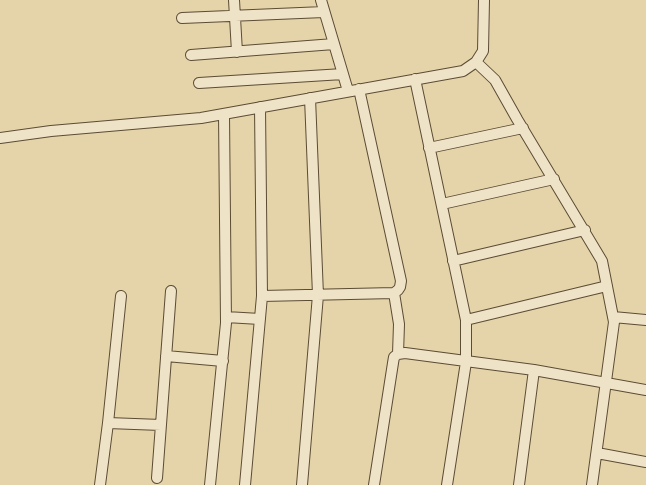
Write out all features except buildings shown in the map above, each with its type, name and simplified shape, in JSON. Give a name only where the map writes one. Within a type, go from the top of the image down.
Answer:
[{"type":"street","points":[[234,0],[237,52]]},
{"type":"street","points":[[321,0],[348,92]]},
{"type":"street","points":[[0,138],[51,131],[181,120],[224,114],[463,71],[476,62],[483,50],[484,0]]},
{"type":"street","points":[[182,18],[324,12]]},
{"type":"street","points":[[191,55],[334,44]]},
{"type":"street","points":[[476,62],[495,80],[602,261],[614,322],[592,485]]},
{"type":"street","points":[[199,83],[343,74]]},
{"type":"street","points":[[415,79],[466,320],[466,362],[447,485]]},
{"type":"street","points":[[262,296],[394,292],[398,290],[401,281],[359,89]]},
{"type":"street","points":[[302,485],[318,295],[310,98]]},
{"type":"street","points":[[245,485],[262,296],[260,107]]},
{"type":"street","points":[[210,485],[226,317],[224,114]]},
{"type":"street","points":[[429,148],[522,128]]},
{"type":"street","points":[[442,204],[554,179]]},
{"type":"street","points":[[454,261],[585,230]]},
{"type":"street","points":[[466,320],[607,286]]},
{"type":"street","points":[[157,478],[171,291]]},
{"type":"street","points":[[394,292],[399,324],[398,354]]},
{"type":"street","points":[[100,485],[121,296]]},
{"type":"street","points":[[226,317],[260,319]]},
{"type":"street","points":[[612,317],[646,320]]},
{"type":"street","points":[[374,485],[392,363],[394,357],[398,354],[405,353],[534,370],[646,390]]},
{"type":"street","points":[[166,356],[223,361]]},
{"type":"street","points":[[519,485],[534,370]]},
{"type":"street","points":[[108,423],[161,425]]},
{"type":"street","points":[[597,453],[646,462]]}]
